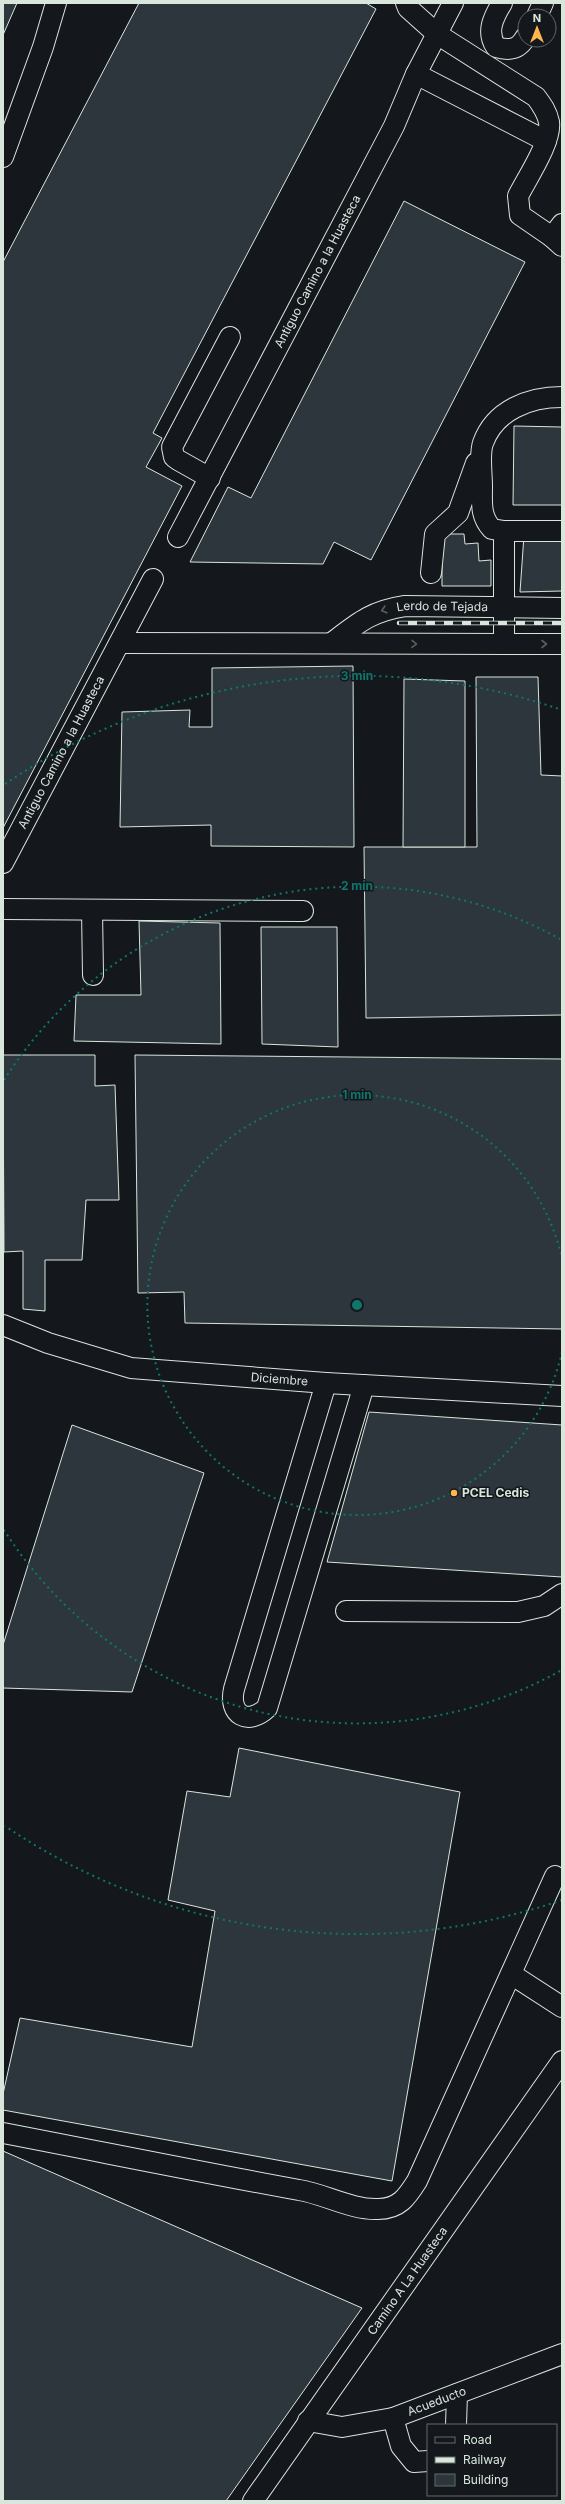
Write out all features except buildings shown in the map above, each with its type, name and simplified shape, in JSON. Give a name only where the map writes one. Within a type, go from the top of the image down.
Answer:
[{"type":"street","points":[[3,157],[41,55],[56,3]]},
{"type":"street","points":[[406,3],[408,8],[437,34],[536,97],[545,108],[549,123],[546,141],[518,196],[518,206],[520,215],[559,236]]},
{"type":"street","name":"Antiguo Camino a la Huasteca","points":[[178,537],[394,126],[416,74],[453,3]]},
{"type":"street","points":[[502,3],[493,18],[491,39],[496,47],[508,50],[517,47]]},
{"type":"street","points":[[481,62],[496,47]]},
{"type":"street","points":[[416,74],[546,141]]},
{"type":"street","points":[[210,478],[174,457],[172,447],[230,337]]},
{"type":"street","points":[[431,573],[435,534],[458,513],[482,444],[493,426],[506,412],[529,400],[562,397]]},
{"type":"street","points":[[482,444],[482,513],[492,529],[504,531],[562,530]]},
{"type":"street","points":[[458,513],[482,513]]},
{"type":"street","points":[[504,531],[504,644]]},
{"type":"street","name":"Antiguo Camino a la Huasteca","points":[[3,863],[153,579]]},
{"type":"street","name":"Lerdo de Tejada","points":[[333,642],[358,622],[381,610],[405,606],[562,608]]},
{"type":"street","points":[[120,643],[333,642],[562,644]]},
{"type":"street","points":[[3,909],[303,911]]},
{"type":"street","points":[[92,910],[92,974]]},
{"type":"street","name":"Diciembre","points":[[3,1325],[48,1343],[131,1368],[364,1385],[562,1396]]},
{"type":"street","points":[[326,1382],[234,1689],[233,1706],[236,1712],[241,1716],[260,1714],[267,1708],[364,1385]]},
{"type":"street","points":[[346,1611],[518,1612],[544,1606],[562,1594]]},
{"type":"street","points":[[3,2133],[306,2191],[360,2208],[379,2210],[396,2207],[406,2199],[417,2181],[555,1876]]},
{"type":"street","points":[[511,1974],[562,2007]]},
{"type":"street","name":"Camino A La Huasteca","points":[[253,2501],[562,2061]]},
{"type":"street","name":"Acueducto","points":[[308,2421],[342,2427],[393,2418],[457,2394],[560,2360]]},
{"type":"street","points":[[456,2424],[457,2394]]},
{"type":"street","points":[[393,2418],[401,2446],[414,2462],[427,2461]]},
{"type":"railway","points":[[399,623],[562,623]]},
{"type":"place","name":"PCEL Cedis","points":[[454,1493]]}]
